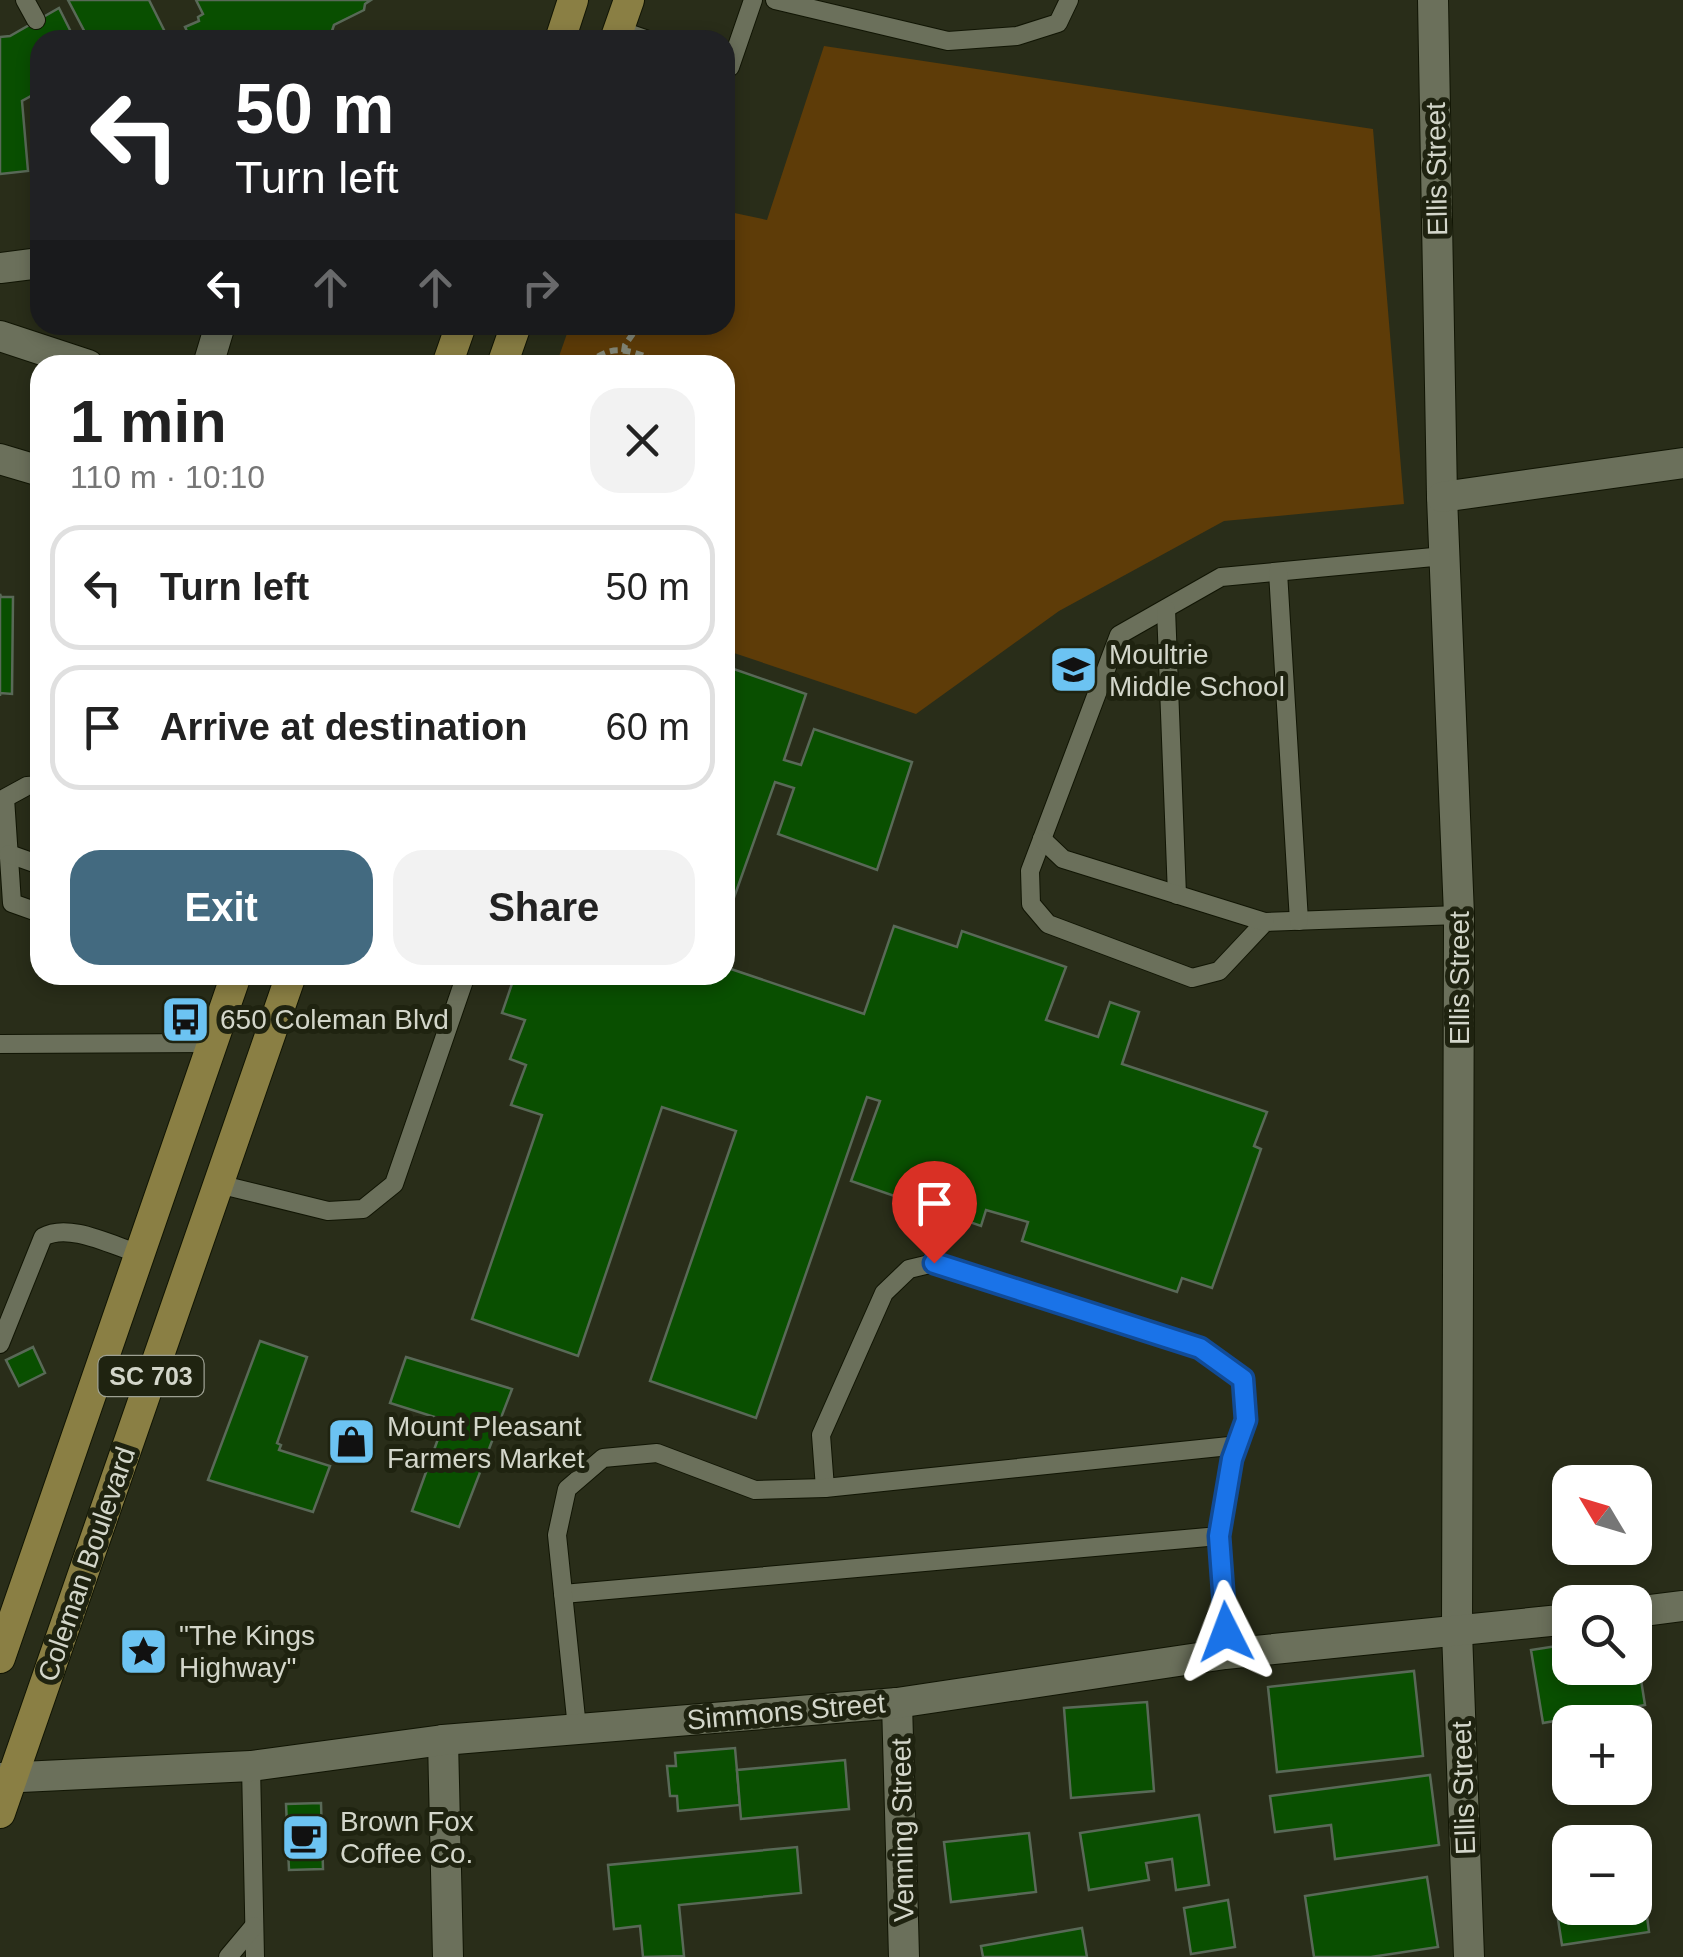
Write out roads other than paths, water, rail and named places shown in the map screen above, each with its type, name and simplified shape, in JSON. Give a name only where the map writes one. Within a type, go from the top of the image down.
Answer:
[{"type":"main road","points":[[564,30],[574,0]]},
{"type":"main road","points":[[619,30],[629,0]]},
{"type":"main road","name":"Coleman Boulevard","points":[[0,1658],[11,1589],[140,1254],[233,985]]},
{"type":"main road","name":"Coleman Boulevard","points":[[0,1813],[6,1778],[288,985]]},
{"type":"street","name":"Ellis Street","points":[[1433,0],[1442,496],[1460,915],[1457,1632],[1469,1957]]},
{"type":"street","points":[[0,268],[30,264]]},
{"type":"street","points":[[0,336],[58,355]]},
{"type":"street","points":[[0,459],[30,468]]},
{"type":"street","points":[[1442,496],[1683,463]]},
{"type":"street","points":[[1652,1610],[1683,1606]]},
{"type":"street","name":"Simmons Street","points":[[6,1778],[250,1766],[443,1740],[898,1702],[1225,1654],[1552,1621]]},
{"type":"street","name":"Venning Street","points":[[898,1702],[904,1957]]},
{"type":"street","points":[[443,1740],[448,1957]]},
{"type":"lane","points":[[25,0],[36,20]]},
{"type":"lane","points":[[735,52],[752,0]]},
{"type":"lane","points":[[776,0],[948,41],[1017,36],[1058,24],[1069,0]]},
{"type":"lane","points":[[1266,922],[1219,971],[1192,978],[1048,924],[1031,904],[1030,871],[1118,635],[1221,577],[1444,556]]},
{"type":"lane","points":[[1278,572],[1300,922]]},
{"type":"lane","points":[[1166,609],[1177,895]]},
{"type":"lane","points":[[30,789],[5,798],[12,904],[30,910]]},
{"type":"lane","points":[[1042,839],[1063,859],[1266,922],[1460,915]]},
{"type":"lane","points":[[9,854],[30,861]]},
{"type":"lane","points":[[218,1184],[328,1210],[363,1209],[394,1184],[463,985]]},
{"type":"lane","points":[[0,1044],[213,1043]]},
{"type":"lane","points":[[0,1344],[43,1237],[54,1230],[70,1232],[140,1254]]},
{"type":"lane","points":[[825,1488],[821,1435],[884,1293],[909,1269],[934,1263],[1200,1348],[1243,1379],[1246,1420],[1232,1459],[1219,1536],[1227,1608],[1225,1654]]},
{"type":"lane","points":[[577,1728],[556,1534],[567,1489],[603,1458],[657,1454],[755,1490],[825,1488],[1239,1445]]},
{"type":"lane","points":[[563,1594],[1219,1536]]},
{"type":"lane","points":[[250,1766],[254,1957]]},
{"type":"lane","points":[[228,1957],[254,1926]]},
{"type":"place","name":"Moultrie Middle School","points":[[1074,670]]},
{"type":"place","name":"650 Coleman Blvd","points":[[185,1019]]},
{"type":"place","name":"Mount Pleasant Farmers Market","points":[[352,1442]]},
{"type":"place","name":"\"The Kings Highway\"","points":[[144,1651]]},
{"type":"place","name":"Brown Fox Coffee Co.","points":[[305,1837]]}]
